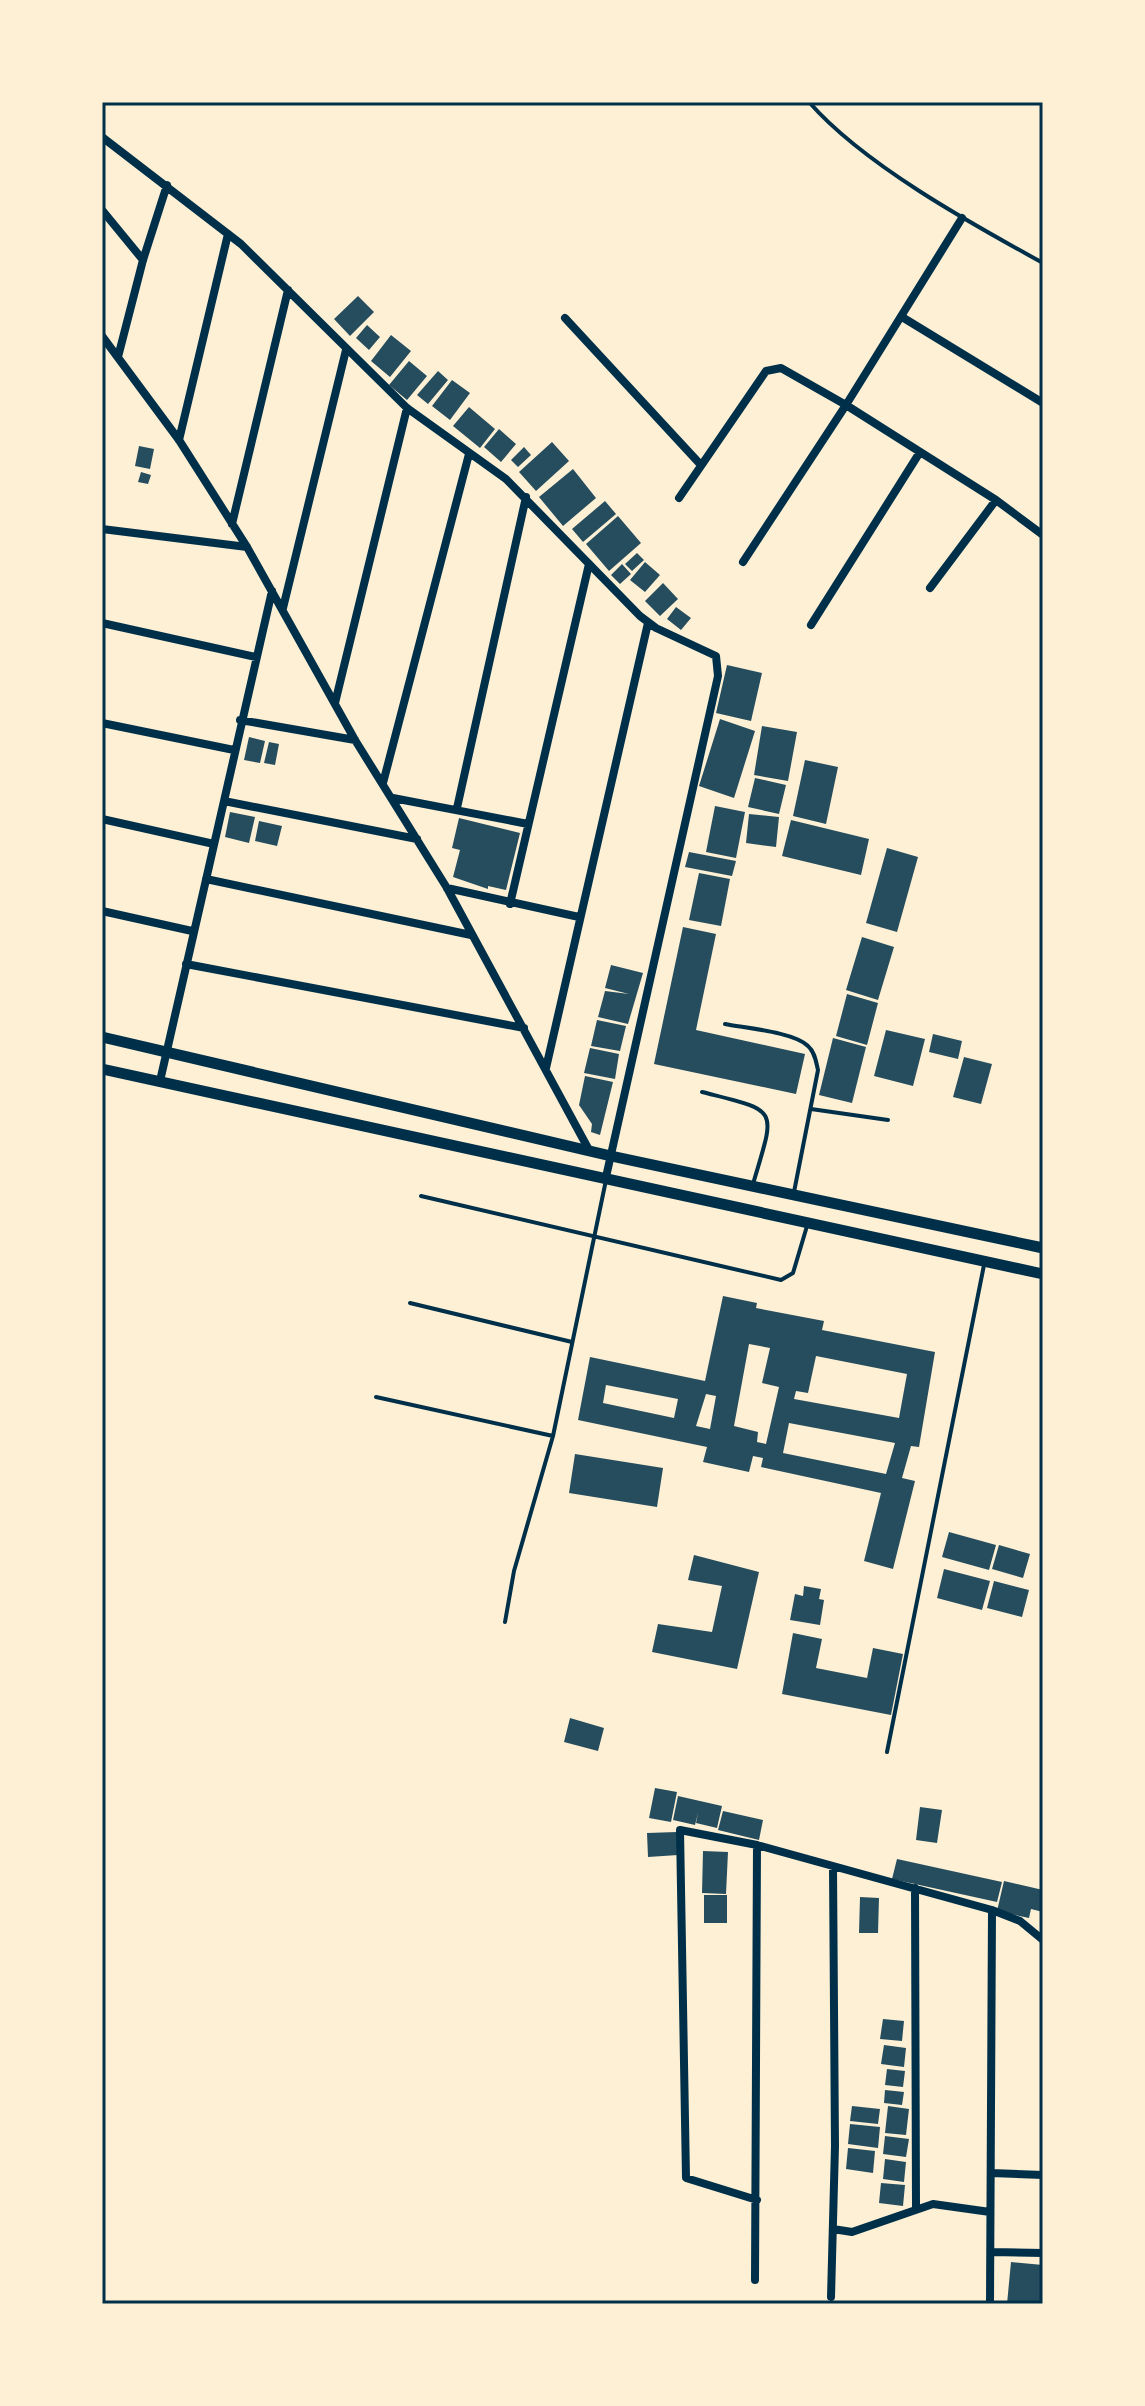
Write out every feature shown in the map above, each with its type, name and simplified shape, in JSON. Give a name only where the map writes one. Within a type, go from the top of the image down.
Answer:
[{"type":"street","points":[[102,137],[228,234],[407,408],[526,497],[648,623],[716,656],[718,676],[606,1177]]},
{"type":"street","points":[[118,357],[143,260],[167,185]]},
{"type":"street","points":[[102,210],[143,260]]},
{"type":"street","points":[[743,562],[846,405],[962,218]]},
{"type":"street","points":[[179,440],[228,234]]},
{"type":"street","points":[[232,524],[288,290]]},
{"type":"street","points":[[902,317],[1043,403]]},
{"type":"street","points":[[565,318],[700,464]]},
{"type":"street","points":[[102,336],[179,440],[247,547],[355,740],[447,888],[589,1150]]},
{"type":"street","points":[[283,608],[346,350]]},
{"type":"street","points":[[679,498],[766,371],[773,367],[781,368],[846,405],[996,500],[1043,535]]},
{"type":"street","points":[[335,703],[407,408]]},
{"type":"street","points":[[811,625],[920,452]]},
{"type":"street","points":[[383,783],[469,454]]},
{"type":"street","points":[[457,808],[526,497]]},
{"type":"street","points":[[930,588],[996,500]]},
{"type":"street","points":[[102,529],[247,547]]},
{"type":"street","points":[[510,904],[589,564]]},
{"type":"street","points":[[160,1081],[240,720],[272,591]]},
{"type":"street","points":[[102,623],[256,657]]},
{"type":"street","points":[[546,1069],[648,623]]},
{"type":"street","points":[[240,720],[355,740]]},
{"type":"street","points":[[102,723],[234,750]]},
{"type":"street","points":[[393,798],[528,824]]},
{"type":"street","points":[[224,801],[417,839]]},
{"type":"street","points":[[102,819],[214,844]]},
{"type":"street","points":[[206,879],[471,935]]},
{"type":"street","points":[[447,888],[579,917]]},
{"type":"street","points":[[102,911],[192,931]]},
{"type":"street","points":[[186,964],[524,1028]]},
{"type":"street","points":[[102,1037],[167,1049],[611,1156],[1043,1248]]},
{"type":"street","points":[[102,1069],[1043,1274]]},
{"type":"street","points":[[757,2200],[686,2178],[680,1833],[685,1828],[992,1910],[1020,1921],[1043,1940]]},
{"type":"street","points":[[755,2280],[757,1845]]},
{"type":"street","points":[[831,2297],[833,1868]]},
{"type":"street","points":[[915,1888],[916,2208]]},
{"type":"street","points":[[990,2304],[992,1910]]},
{"type":"street","points":[[991,2173],[1043,2175]]},
{"type":"street","points":[[833,2229],[852,2232],[933,2204],[990,2212]]},
{"type":"street","points":[[991,2252],[1043,2253]]},
{"type":"lane","points":[[809,102],[841,134],[962,218],[1043,263]]},
{"type":"lane","points":[[725,1024],[796,1039],[809,1046],[818,1070],[794,1196]]},
{"type":"lane","points":[[702,1092],[760,1107],[767,1116],[769,1126],[752,1187]]},
{"type":"lane","points":[[811,1109],[888,1120]]},
{"type":"lane","points":[[505,1622],[514,1571],[553,1436],[606,1177]]},
{"type":"lane","points":[[421,1196],[781,1280],[793,1273],[807,1225]]},
{"type":"lane","points":[[887,1752],[985,1263]]},
{"type":"lane","points":[[410,1303],[572,1342]]},
{"type":"lane","points":[[376,1397],[553,1436]]},
{"type":"building","points":[[358,296],[374,312],[350,336],[334,319]]},
{"type":"building","points":[[367,325],[380,337],[369,350],[356,338]]},
{"type":"building","points":[[391,335],[411,351],[390,377],[371,361]]},
{"type":"building","points":[[409,361],[427,376],[407,400],[389,385]]},
{"type":"building","points":[[438,371],[448,380],[428,404],[417,395]]},
{"type":"building","points":[[452,380],[470,393],[450,420],[432,406]]},
{"type":"building","points":[[469,407],[495,429],[480,448],[453,426]]},
{"type":"building","points":[[499,429],[516,444],[501,462],[484,447]]},
{"type":"building","points":[[552,442],[569,461],[536,491],[519,472]]},
{"type":"building","points":[[139,446],[154,449],[150,469],[135,466]]},
{"type":"building","points":[[524,447],[531,455],[518,467],[511,460]]},
{"type":"building","points":[[573,469],[596,498],[563,526],[539,497]]},
{"type":"building","points":[[141,472],[151,475],[148,484],[138,482]]},
{"type":"building","points":[[605,501],[616,514],[583,542],[572,529]]},
{"type":"building","points":[[618,516],[641,543],[609,571],[586,544]]},
{"type":"building","points":[[637,553],[644,560],[632,571],[625,564]]},
{"type":"building","points":[[645,562],[660,575],[645,592],[630,580]]},
{"type":"building","points":[[622,564],[631,574],[620,584],[611,575]]},
{"type":"building","points":[[663,583],[678,599],[660,616],[645,601]]},
{"type":"building","points":[[676,607],[691,618],[681,630],[667,619]]},
{"type":"building","points":[[727,665],[762,673],[751,721],[716,713]]},
{"type":"building","points":[[720,719],[755,731],[734,798],[699,786]]},
{"type":"building","points":[[762,726],[797,732],[788,781],[754,775]]},
{"type":"building","points":[[249,737],[265,741],[260,763],[244,760]]},
{"type":"building","points":[[269,742],[279,744],[275,765],[264,763]]},
{"type":"building","points":[[805,760],[838,767],[826,824],[793,816]]},
{"type":"building","points":[[755,778],[786,785],[779,814],[748,807]]},
{"type":"building","points":[[715,806],[745,812],[736,858],[706,852]]},
{"type":"building","points":[[230,812],[255,817],[249,843],[225,837]]},
{"type":"building","points":[[749,814],[779,817],[776,847],[746,843]]},
{"type":"building","points":[[459,818],[520,833],[506,890],[488,886],[488,889],[453,877],[460,850],[452,848]]},
{"type":"building","points":[[791,820],[869,839],[861,875],[782,856]]},
{"type":"building","points":[[259,821],[282,826],[277,846],[255,841]]},
{"type":"building","points":[[887,848],[918,857],[897,932],[866,923]]},
{"type":"building","points":[[689,852],[736,861],[732,876],[685,867]]},
{"type":"building","points":[[699,873],[730,879],[721,926],[689,920]]},
{"type":"building","points":[[683,927],[716,934],[696,1030],[805,1054],[796,1094],[654,1064]]},
{"type":"building","points":[[862,937],[894,947],[878,1000],[846,990]]},
{"type":"building","points":[[611,965],[643,973],[628,1024],[598,1017],[605,991],[629,994],[605,988]]},
{"type":"building","points":[[847,994],[878,1003],[867,1045],[836,1036]]},
{"type":"building","points":[[597,1020],[626,1026],[620,1051],[591,1046]]},
{"type":"building","points":[[886,1030],[925,1039],[913,1086],[874,1076]]},
{"type":"building","points":[[933,1034],[962,1041],[958,1059],[929,1052]]},
{"type":"building","points":[[833,1038],[866,1047],[852,1103],[819,1095]]},
{"type":"building","points":[[590,1048],[619,1054],[615,1079],[584,1073]]},
{"type":"building","points":[[964,1057],[992,1064],[981,1104],[953,1097]]},
{"type":"building","points":[[585,1076],[613,1082],[600,1135],[591,1132],[592,1124],[579,1105]]},
{"type":"building","points":[[723,1296],[757,1303],[756,1308],[824,1321],[822,1330],[935,1352],[919,1447],[911,1446],[902,1478],[915,1481],[893,1569],[864,1561],[881,1493],[761,1467],[763,1458],[753,1456],[749,1472],[703,1462],[707,1447],[578,1420],[590,1357],[705,1381]],"holes":[[[749,1344],[770,1348],[762,1383],[779,1387],[766,1444],[757,1442],[758,1432],[734,1426]],[[816,1356],[907,1374],[899,1418],[794,1399],[796,1391],[808,1393]],[[606,1385],[678,1399],[674,1418],[603,1403]],[[706,1394],[716,1396],[710,1429],[696,1426]],[[789,1423],[895,1443],[886,1474],[783,1453]]]},
{"type":"building","points":[[575,1454],[663,1468],[657,1507],[569,1493]]},
{"type":"building","points":[[949,1532],[996,1545],[989,1570],[942,1557]]},
{"type":"building","points":[[999,1545],[1030,1554],[1023,1578],[992,1569]]},
{"type":"building","points":[[694,1555],[759,1572],[737,1669],[652,1652],[658,1624],[712,1632],[722,1586],[688,1580]]},
{"type":"building","points":[[944,1569],[990,1581],[982,1610],[937,1598]]},
{"type":"building","points":[[994,1581],[1029,1590],[1022,1617],[987,1608]]},
{"type":"building","points":[[804,1586],[821,1589],[819,1599],[824,1600],[820,1625],[790,1620],[795,1594],[803,1596]]},
{"type":"building","points":[[793,1633],[822,1639],[816,1668],[867,1678],[873,1648],[903,1654],[891,1715],[782,1694]]},
{"type":"building","points":[[570,1718],[604,1728],[598,1751],[564,1742]]},
{"type":"building","points":[[655,1788],[677,1792],[671,1822],[649,1818]]},
{"type":"building","points":[[678,1796],[722,1806],[717,1828],[696,1823],[698,1813],[695,1825],[673,1820]]},
{"type":"building","points":[[920,1807],[942,1810],[937,1843],[916,1840]]},
{"type":"building","points":[[723,1811],[763,1820],[759,1840],[718,1830]]},
{"type":"building","points":[[677,1832],[678,1855],[648,1857],[647,1833]]},
{"type":"building","points":[[703,1851],[728,1852],[726,1894],[702,1893]]},
{"type":"building","points":[[897,1859],[1002,1882],[997,1902],[892,1879]]},
{"type":"building","points":[[1004,1881],[1043,1890],[1043,1912],[1031,1909],[1029,1918],[997,1911]]},
{"type":"building","points":[[704,1895],[727,1895],[727,1923],[704,1923]]},
{"type":"building","points":[[860,1897],[879,1898],[878,1933],[859,1933]]},
{"type":"building","points":[[883,2019],[904,2021],[902,2041],[880,2039]]},
{"type":"building","points":[[884,2045],[906,2048],[904,2067],[881,2064]]},
{"type":"building","points":[[887,2069],[905,2071],[903,2087],[885,2085]]},
{"type":"building","points":[[885,2090],[904,2092],[902,2105],[884,2103]]},
{"type":"building","points":[[852,2106],[880,2109],[878,2124],[850,2121]]},
{"type":"building","points":[[888,2106],[909,2109],[906,2135],[885,2133]]},
{"type":"building","points":[[850,2124],[880,2127],[878,2148],[848,2144]]},
{"type":"building","points":[[885,2136],[909,2139],[906,2157],[883,2154]]},
{"type":"building","points":[[848,2148],[875,2151],[873,2173],[846,2169]]},
{"type":"building","points":[[885,2159],[906,2162],[904,2182],[883,2179]]},
{"type":"building","points":[[881,2183],[905,2185],[903,2206],[879,2203]]},
{"type":"building","points":[[1011,2262],[1043,2265],[1040,2304],[1007,2304]]}]
